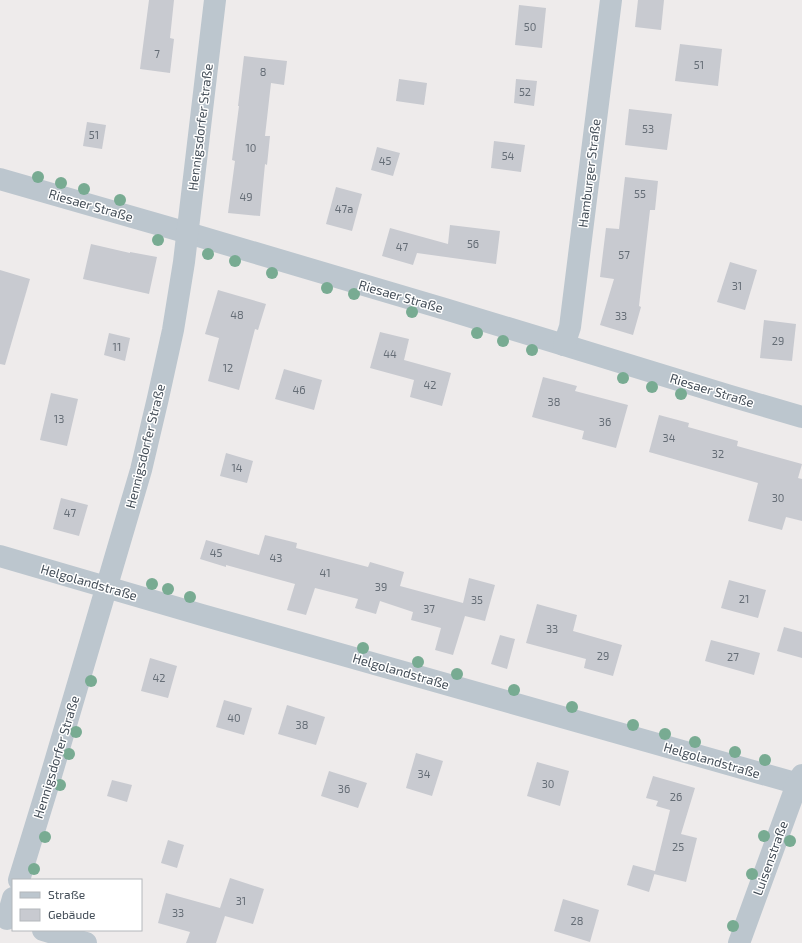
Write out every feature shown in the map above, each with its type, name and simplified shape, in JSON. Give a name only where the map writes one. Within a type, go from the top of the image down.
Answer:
[{"type":"street","name":"Hennigsdorfer Straße","points":[[19,879],[141,470],[158,398],[173,330],[184,262],[215,0]]},
{"type":"street","name":"Hamburger Straße","points":[[564,345],[570,327],[611,0]]},
{"type":"street","name":"Riesaer Straße","points":[[0,179],[188,233],[802,417]]},
{"type":"street","name":"Helgolandstraße","points":[[0,556],[202,615],[800,781]]},
{"type":"street","name":"Luisenstraße","points":[[739,943],[800,781]]},
{"type":"street","points":[[6,919],[12,901]]},
{"type":"street","points":[[45,931],[86,943]]},
{"type":"building","points":[[149,0],[174,0],[170,38],[174,39],[170,73],[140,69]]},
{"type":"building","points":[[638,0],[664,0],[661,30],[635,27]]},
{"type":"building","points":[[519,5],[546,8],[542,48],[515,45]]},
{"type":"building","points":[[680,44],[722,49],[718,86],[675,81]]},
{"type":"building","points":[[244,56],[287,61],[284,85],[271,83],[265,136],[270,136],[267,165],[265,164],[260,216],[228,213],[235,161],[232,160]]},
{"type":"building","points":[[399,79],[427,83],[424,105],[396,101]]},
{"type":"building","points":[[516,79],[537,81],[534,106],[514,103]]},
{"type":"building","points":[[629,109],[672,114],[667,150],[625,145]]},
{"type":"building","points":[[87,122],[106,125],[102,149],[83,146]]},
{"type":"building","points":[[494,141],[525,145],[521,172],[491,168]]},
{"type":"building","points":[[377,147],[400,153],[393,176],[371,170]]},
{"type":"building","points":[[625,177],[658,181],[655,210],[650,210],[639,306],[641,307],[633,335],[600,325],[614,279],[600,277],[606,228],[619,229]]},
{"type":"building","points":[[336,187],[362,194],[352,231],[326,224]]},
{"type":"building","points":[[450,225],[500,231],[496,264],[417,253],[413,265],[382,256],[390,228],[448,244]]},
{"type":"building","points":[[91,244],[130,253],[157,257],[149,294],[83,279]]},
{"type":"building","points":[[730,262],[757,270],[745,310],[717,302]]},
{"type":"building","points":[[0,270],[30,279],[5,365],[0,364]]},
{"type":"building","points":[[218,290],[266,304],[258,330],[255,329],[239,390],[208,381],[219,338],[205,334]]},
{"type":"building","points":[[764,320],[796,324],[792,361],[760,358]]},
{"type":"building","points":[[380,332],[409,339],[404,360],[451,373],[442,406],[410,397],[414,380],[370,368]]},
{"type":"building","points":[[109,333],[130,338],[125,361],[104,355]]},
{"type":"building","points":[[284,369],[322,380],[314,410],[275,399]]},
{"type":"building","points":[[543,377],[577,386],[575,391],[628,405],[616,448],[582,439],[584,431],[532,417]]},
{"type":"building","points":[[51,393],[78,399],[67,446],[40,440]]},
{"type":"building","points":[[659,415],[689,423],[688,427],[738,441],[737,446],[802,464],[798,478],[802,479],[802,521],[786,517],[782,530],[748,521],[758,483],[649,452]]},
{"type":"building","points":[[226,453],[253,461],[247,483],[220,476]]},
{"type":"building","points":[[61,498],[88,505],[79,536],[53,529]]},
{"type":"building","points":[[265,535],[297,543],[296,548],[368,567],[370,562],[404,572],[400,586],[463,603],[469,578],[495,585],[485,621],[465,616],[453,655],[435,650],[441,628],[411,620],[413,612],[380,601],[376,614],[355,608],[358,599],[315,588],[306,615],[287,610],[295,584],[200,559],[206,540],[259,555]]},
{"type":"building","points":[[729,580],[766,590],[758,618],[721,608]]},
{"type":"building","points":[[537,604],[577,615],[573,631],[622,645],[613,676],[584,668],[586,659],[526,643]]},
{"type":"building","points":[[784,627],[802,632],[802,658],[777,651]]},
{"type":"building","points":[[500,635],[515,639],[507,669],[491,664]]},
{"type":"building","points":[[711,640],[760,653],[754,675],[705,661]]},
{"type":"building","points":[[150,658],[177,666],[168,698],[141,691]]},
{"type":"building","points":[[224,700],[252,708],[244,735],[216,727]]},
{"type":"building","points":[[287,705],[325,717],[316,745],[278,734]]},
{"type":"building","points":[[416,753],[443,761],[432,796],[406,788]]},
{"type":"building","points":[[537,762],[569,771],[560,806],[527,796]]},
{"type":"building","points":[[329,771],[367,783],[358,808],[321,796]]},
{"type":"building","points":[[653,776],[695,788],[681,834],[697,838],[686,882],[654,874],[649,892],[627,885],[633,865],[655,871],[670,810],[656,806],[658,801],[646,798]]},
{"type":"building","points":[[112,780],[132,785],[127,802],[107,796]]},
{"type":"building","points":[[168,840],[184,845],[177,868],[161,863]]},
{"type":"building","points":[[230,878],[264,889],[253,924],[225,916],[216,943],[186,943],[190,932],[158,923],[166,893],[220,908]]},
{"type":"building","points":[[563,899],[599,910],[590,942],[554,931]]}]
